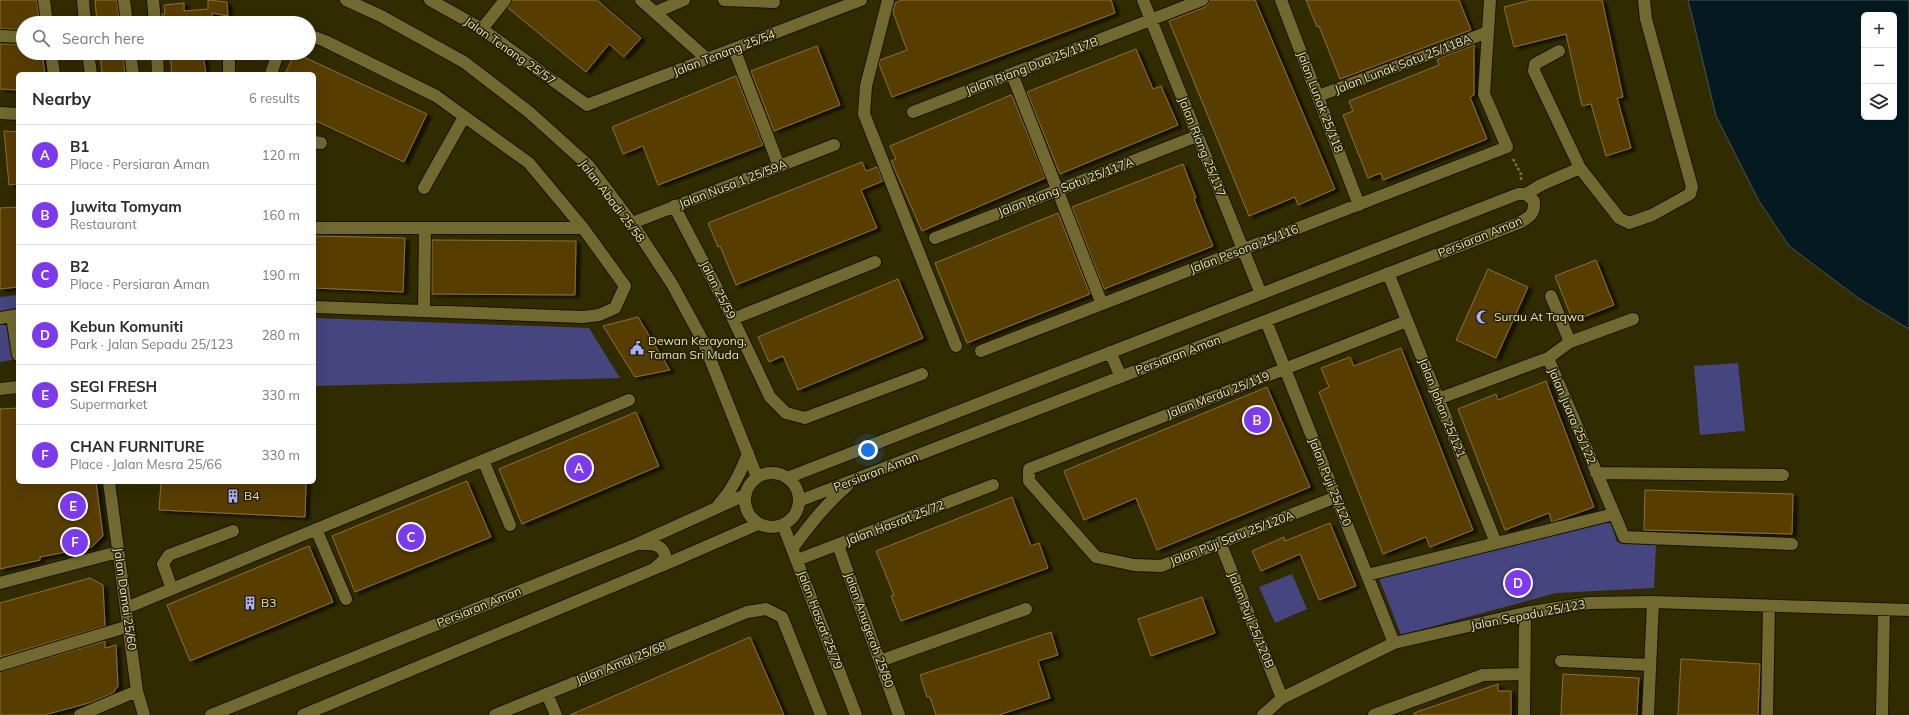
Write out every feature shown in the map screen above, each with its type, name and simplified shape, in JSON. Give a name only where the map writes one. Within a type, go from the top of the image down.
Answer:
[{"type":"street","points":[[44,0],[46,16]]},
{"type":"street","points":[[83,0],[84,16]]},
{"type":"street","points":[[124,0],[126,16]]},
{"type":"street","points":[[153,0],[154,16]]},
{"type":"street","name":"Jalan Abadi 25/58","points":[[346,0],[381,16],[464,62],[529,112],[589,166],[632,223],[672,284],[703,340],[757,477]]},
{"type":"street","name":"Jalan Tenang 25/57","points":[[430,0],[482,29],[587,105]]},
{"type":"street","points":[[482,29],[505,0]]},
{"type":"street","points":[[641,0],[707,59]]},
{"type":"street","points":[[656,12],[684,0]]},
{"type":"street","points":[[724,0],[774,2]]},
{"type":"street","name":"Jalan Tenang 25/54","points":[[587,105],[861,0]]},
{"type":"street","points":[[888,0],[866,86],[864,114],[956,346]]},
{"type":"street","name":"Jalan Riang 25/117","points":[[1143,0],[1261,294]]},
{"type":"street","name":"Jalan Riang Dua 25/117B","points":[[913,112],[1202,0]]},
{"type":"street","name":"Jalan Lunak 25/118","points":[[1281,0],[1359,205]]},
{"type":"street","points":[[1490,0],[1484,94],[1507,147]]},
{"type":"street","points":[[1559,51],[1535,64],[1534,71],[1580,168],[1619,218],[1629,223],[1652,215],[1690,194],[1692,187],[1646,18],[1644,0]]},
{"type":"street","name":"Jalan Lunak Satu 25/118A","points":[[1318,96],[1488,32]]},
{"type":"street","points":[[0,36],[16,37]]},
{"type":"street","points":[[316,38],[436,96],[529,164],[583,228],[625,286],[615,308],[599,315],[583,317],[316,307]]},
{"type":"street","points":[[734,49],[779,166]]},
{"type":"street","points":[[52,60],[54,72]]},
{"type":"street","points":[[89,60],[91,72]]},
{"type":"street","points":[[131,60],[133,72]]},
{"type":"street","points":[[157,60],[158,72]]},
{"type":"street","points":[[229,60],[229,72]]},
{"type":"street","points":[[272,72],[276,60]]},
{"type":"street","points":[[1012,74],[1102,304]]},
{"type":"street","points":[[0,113],[16,114]]},
{"type":"street","points":[[424,188],[464,116]]},
{"type":"street","name":"Jalan Riang Satu 25/117A","points":[[935,238],[1198,136]]},
{"type":"street","name":"Jalan Nusa 1 25/59A","points":[[632,223],[834,144]]},
{"type":"street","name":"Jalan Pesona 25/116","points":[[981,351],[1507,147]]},
{"type":"street","points":[[786,478],[1522,194],[1580,168]]},
{"type":"street","name":"Persiaran Aman","points":[[799,501],[1519,223],[1530,217],[1534,210],[1534,201],[1522,194]]},
{"type":"street","name":"Jalan 25/59","points":[[674,206],[733,319],[770,397],[786,413],[805,418],[922,374]]},
{"type":"street","points":[[316,228],[583,228]]},
{"type":"street","points":[[424,310],[425,228]]},
{"type":"street","points":[[733,319],[875,262]]},
{"type":"street","name":"Jalan Johan 25/121","points":[[1388,273],[1496,543]]},
{"type":"street","points":[[1551,296],[1570,342]]},
{"type":"street","points":[[0,318],[15,315],[16,328]]},
{"type":"street","points":[[1548,358],[1570,342],[1633,319]]},
{"type":"street","name":"Jalan Puji 25/120","points":[[1266,321],[1394,643]]},
{"type":"street","name":"Jalan Merdu 25/119","points":[[1029,469],[1407,321]]},
{"type":"street","points":[[1110,352],[1121,377]]},
{"type":"street","name":"Jalan Juara 25/122","points":[[1438,399],[1548,358],[1624,537],[1792,544]]},
{"type":"street","points":[[0,390],[16,387]]},
{"type":"street","points":[[126,608],[628,400]]},
{"type":"street","points":[[715,508],[730,491],[742,469],[748,452]]},
{"type":"street","points":[[484,460],[510,525]]},
{"type":"street","name":"Jalan Puji Satu 25/120A","points":[[1029,469],[1029,481],[1096,557],[1134,565],[1161,566],[1336,497]]},
{"type":"street","points":[[772,473],[786,478],[794,484],[798,492],[799,501],[794,516],[783,525],[775,528],[758,524],[747,511],[745,495],[747,488],[757,477],[772,473]]},
{"type":"street","points":[[1596,473],[1783,475]]},
{"type":"street","points":[[792,549],[812,521],[830,501],[854,481]]},
{"type":"street","name":"Jalan Damai 25/60","points":[[108,484],[137,691],[144,715]]},
{"type":"street","name":"Jalan Hasrat 25/72","points":[[797,560],[993,485]]},
{"type":"street","name":"Persiaran Aman","points":[[211,715],[637,544],[745,495]]},
{"type":"street","points":[[1367,575],[1614,514]]},
{"type":"street","points":[[303,715],[653,570],[758,524]]},
{"type":"street","name":"Jalan Hasrat 25/79","points":[[783,525],[856,715]]},
{"type":"street","points":[[316,529],[346,599]]},
{"type":"street","points":[[172,589],[164,564],[168,555],[233,531]]},
{"type":"street","name":"Jalan Puji 25/120B","points":[[1220,542],[1282,698]]},
{"type":"street","points":[[637,544],[658,545],[663,549],[665,555],[664,560],[653,570]]},
{"type":"street","name":"Jalan Anugerah 25/80","points":[[838,545],[899,715]]},
{"type":"street","points":[[0,583],[118,552]]},
{"type":"street","points":[[1648,715],[1653,602]]},
{"type":"street","name":"Jalan Sepadu 25/123","points":[[1263,715],[1282,698],[1394,643],[1525,613],[1589,604],[1653,602],[1909,610]]},
{"type":"street","points":[[1767,715],[1769,606]]},
{"type":"street","name":"Jalan Amal 25/68","points":[[495,715],[747,612],[766,609],[782,617],[821,715]]},
{"type":"street","points":[[880,661],[1026,609]]},
{"type":"street","points":[[1882,715],[1884,610]]},
{"type":"street","points":[[1524,715],[1525,613]]},
{"type":"street","points":[[0,665],[129,626]]},
{"type":"street","points":[[1561,661],[1650,665]]},
{"type":"street","points":[[1374,715],[1483,675],[1524,674]]},
{"type":"street","points":[[80,715],[137,691]]},
{"type":"street","points":[[547,694],[556,715]]},
{"type":"path","points":[[1507,147],[1521,174],[1522,194]]},
{"type":"shaded area","points":[[16,295],[16,359],[0,362],[0,297]]},
{"type":"shaded area","points":[[316,318],[589,328],[620,378],[316,386]]},
{"type":"shaded area","points":[[1738,363],[1745,431],[1700,435],[1694,366]]},
{"type":"shaded area","points":[[1610,521],[1617,542],[1656,545],[1654,588],[1556,593],[1401,635],[1379,578]]},
{"type":"shaded area","points":[[1292,574],[1307,609],[1275,623],[1259,587]]},
{"type":"water","points":[[1688,0],[1909,0],[1909,329],[1858,298],[1789,246],[1759,201],[1716,116]]},
{"type":"building","points":[[0,0],[37,0],[38,16],[16,16],[16,29],[0,29]]},
{"type":"building","points":[[95,0],[117,0],[118,16],[96,16]]},
{"type":"building","points":[[208,0],[227,2],[228,16],[212,13],[212,16],[162,16],[162,14],[165,14],[164,5],[184,3],[184,11],[208,9]]},
{"type":"building","points":[[512,0],[597,0],[641,38],[624,57],[609,44],[586,72],[508,8]]},
{"type":"building","points":[[902,0],[1111,0],[1115,13],[892,97],[879,64],[880,60],[907,50],[893,12],[895,3]]},
{"type":"building","points":[[1209,0],[1255,0],[1335,189],[1298,205],[1295,197],[1249,216],[1169,21],[1205,7]]},
{"type":"building","points":[[1306,0],[1459,0],[1471,30],[1340,79],[1319,26],[1317,27]]},
{"type":"building","points":[[1531,0],[1602,0],[1623,97],[1617,98],[1631,148],[1606,156],[1591,104],[1582,106],[1566,34],[1514,47],[1504,7]]},
{"type":"building","points":[[0,44],[16,44],[16,60],[43,60],[45,72],[16,72],[16,90],[0,89]]},
{"type":"building","points":[[1474,45],[1474,95],[1470,97],[1487,139],[1383,180],[1381,173],[1368,178],[1343,115],[1353,111],[1349,101],[1439,65],[1437,59]]},
{"type":"building","points":[[817,46],[840,105],[774,131],[751,71]]},
{"type":"building","points":[[1136,49],[1153,89],[1161,86],[1178,125],[1060,174],[1027,92]]},
{"type":"building","points":[[101,60],[124,60],[125,72],[102,72]]},
{"type":"building","points":[[171,60],[204,60],[206,72],[172,72]]},
{"type":"building","points":[[292,60],[310,60],[427,114],[404,162],[316,121],[316,72],[286,72]]},
{"type":"building","points":[[736,76],[763,145],[658,185],[643,146],[623,154],[612,127]]},
{"type":"building","points":[[1011,95],[1045,178],[922,231],[891,161],[896,159],[890,146]]},
{"type":"building","points":[[4,131],[16,132],[16,184],[9,185]]},
{"type":"building","points":[[862,162],[866,171],[877,167],[883,181],[861,190],[877,228],[736,285],[720,246],[718,247],[708,223]]},
{"type":"building","points":[[1183,164],[1196,198],[1194,199],[1213,246],[1104,289],[1072,207]]},
{"type":"building","points":[[16,207],[16,287],[0,289],[0,208]]},
{"type":"building","points":[[1058,213],[1090,294],[967,343],[935,263]]},
{"type":"building","points":[[316,236],[405,238],[403,292],[316,288]]},
{"type":"building","points":[[432,240],[576,241],[575,295],[432,294]]},
{"type":"building","points":[[1596,260],[1614,305],[1573,321],[1555,276]]},
{"type":"building","points":[[1488,269],[1528,287],[1496,358],[1456,340]]},
{"type":"building","points":[[898,279],[923,338],[798,390],[783,356],[769,362],[758,337]]},
{"type":"building","name":"Dewan Kerayong, Taman Sri Muda","points":[[638,317],[670,370],[635,377],[603,326]]},
{"type":"building","points":[[1401,348],[1473,530],[1430,547],[1426,537],[1383,554],[1319,392],[1329,387],[1321,368],[1350,357],[1354,366]]},
{"type":"building","points":[[1546,381],[1594,507],[1552,522],[1549,513],[1505,530],[1458,409],[1496,394],[1498,400]]},
{"type":"building","points":[[1267,387],[1310,487],[1157,550],[1136,498],[1084,520],[1064,471]]},
{"type":"building","points":[[16,408],[16,484],[96,484],[103,536],[92,547],[40,557],[40,560],[0,569],[0,409]]},
{"type":"building","points":[[636,412],[659,466],[522,524],[499,469]]},
{"type":"building","points":[[467,481],[491,537],[355,592],[332,536]]},
{"type":"building","name":"B4","points":[[161,484],[306,484],[305,517],[159,510]]},
{"type":"building","points":[[1645,490],[1793,494],[1792,534],[1644,530]]},
{"type":"building","points":[[1012,497],[1031,546],[1039,543],[1048,568],[901,621],[891,596],[894,595],[876,551]]},
{"type":"building","points":[[1330,523],[1356,586],[1319,600],[1300,554],[1261,571],[1252,551],[1284,537],[1285,541]]},
{"type":"building","name":"B3","points":[[309,546],[333,602],[190,661],[167,605]]},
{"type":"building","points":[[90,578],[103,585],[105,626],[0,657],[0,603]]},
{"type":"building","points":[[1202,597],[1215,633],[1151,656],[1138,619]]},
{"type":"building","points":[[1051,632],[1058,655],[1038,661],[1050,698],[999,715],[936,715],[930,697],[927,697],[920,675]]},
{"type":"building","points":[[750,637],[784,715],[570,715],[598,703]]},
{"type":"building","points":[[105,641],[105,648],[116,645],[118,686],[113,693],[89,703],[44,715],[0,715],[0,672]]},
{"type":"building","points":[[1681,659],[1760,664],[1758,715],[1678,715]]},
{"type":"building","points":[[1563,674],[1639,678],[1637,715],[1561,715]]},
{"type":"building","points":[[1498,684],[1498,691],[1511,691],[1511,715],[1414,715],[1414,713]]},
{"type":"place","name":"Surau At Taqwa","points":[[1483,317]]},
{"type":"place","name":"Dewan Kerayong, Taman Sri Muda","points":[[637,348]]},
{"type":"place","name":"Juwita Tomyam","points":[[1257,420]]},
{"type":"place","name":"B1","points":[[579,468]]},
{"type":"place","name":"B4","points":[[233,496]]},
{"type":"place","name":"SEGI FRESH","points":[[73,506]]},
{"type":"place","name":"B2","points":[[411,537]]},
{"type":"place","name":"CHAN FURNITURE","points":[[75,542]]},
{"type":"place","name":"Kebun Komuniti","points":[[1518,583]]},
{"type":"place","name":"B3","points":[[250,603]]}]
